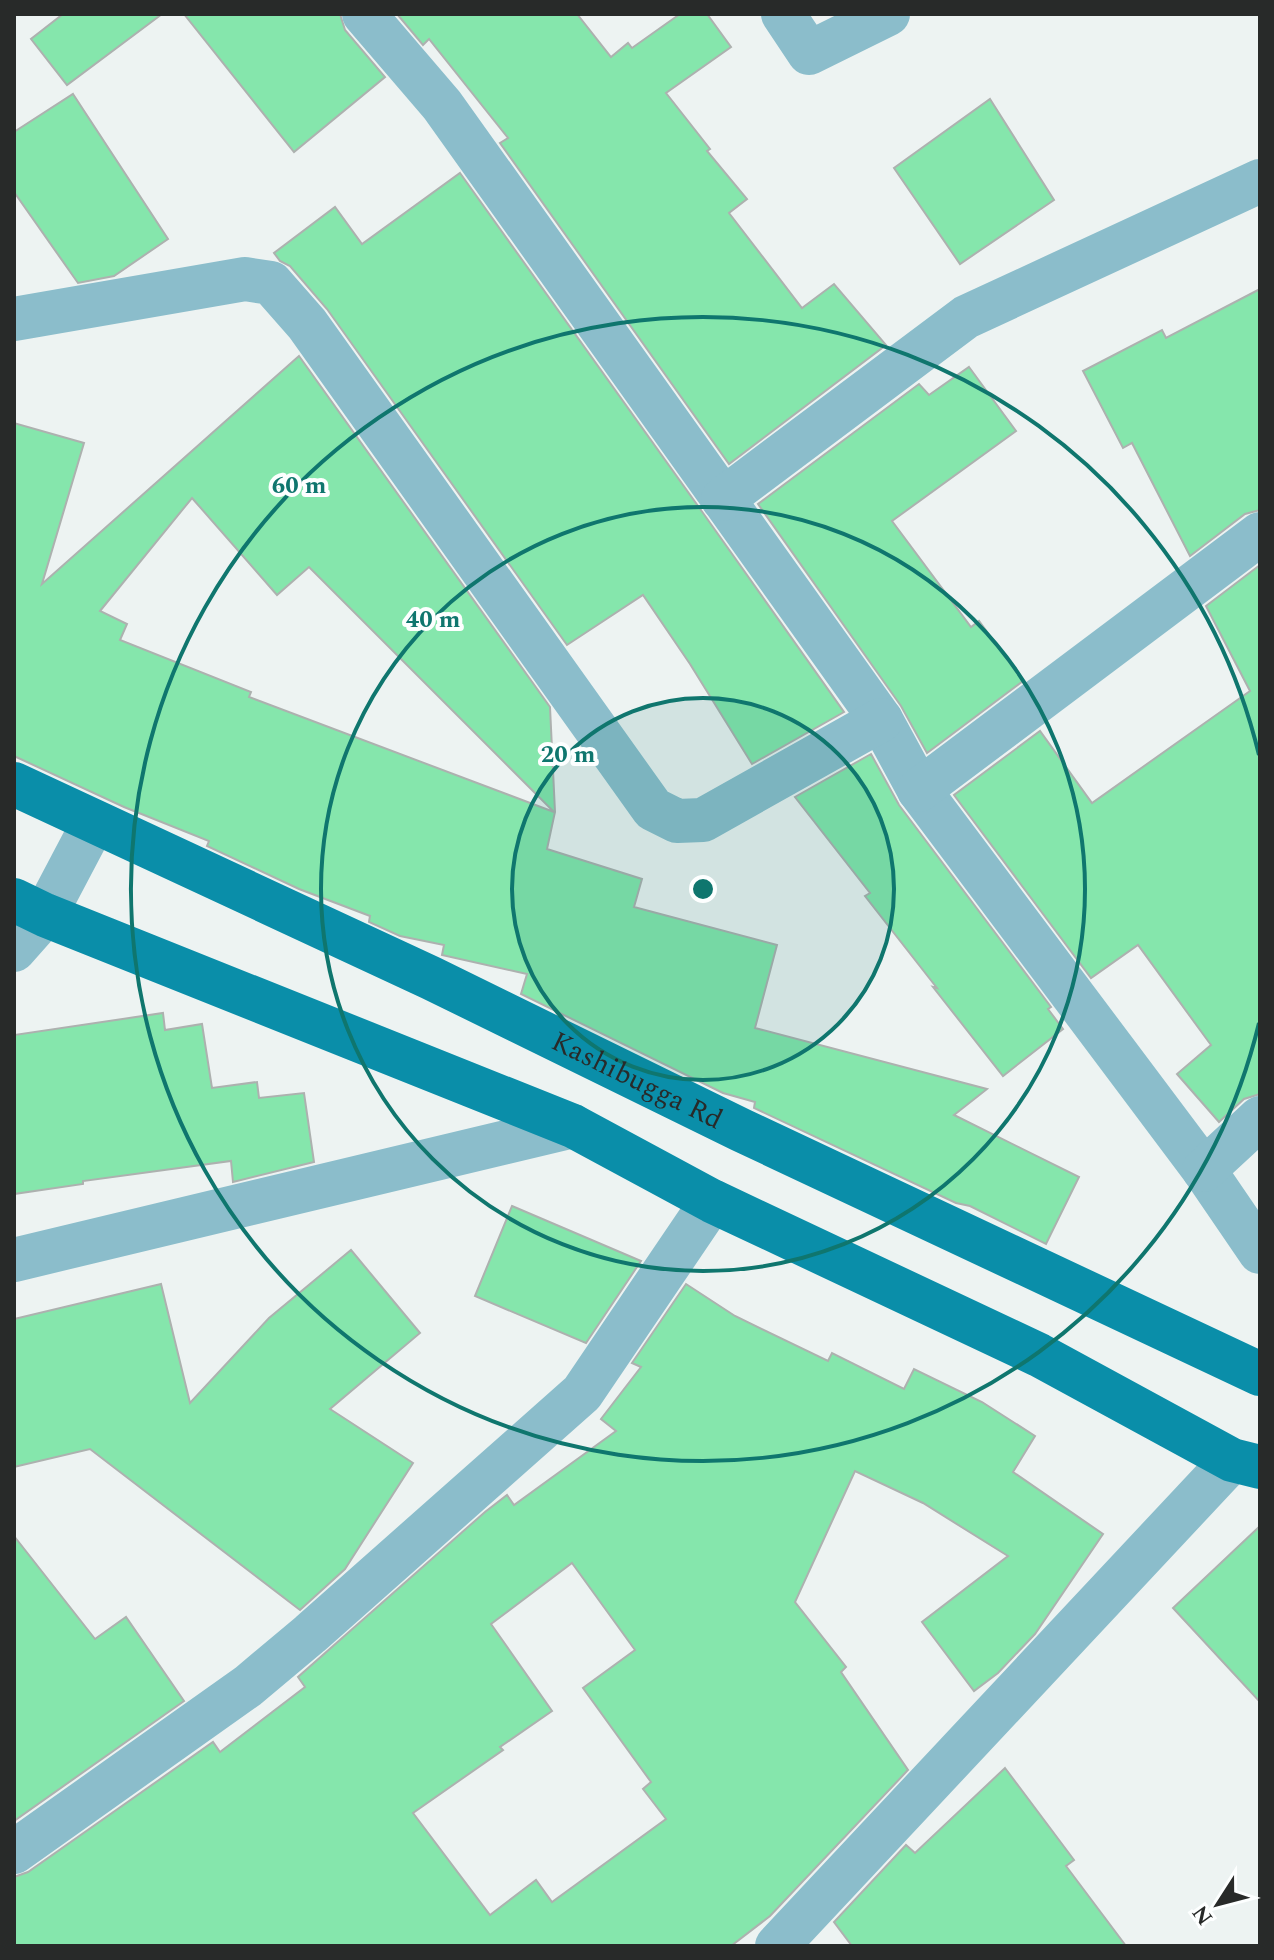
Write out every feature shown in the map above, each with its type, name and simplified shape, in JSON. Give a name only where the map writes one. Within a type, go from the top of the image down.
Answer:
[{"type":"main road","name":"Kashibugga Rd","points":[[14,784],[431,978],[741,1130],[1260,1374]]},
{"type":"main road","points":[[29,908],[573,1126],[712,1201],[1039,1355],[1246,1464]]},
{"type":"street","points":[[364,14],[442,105],[881,720],[919,790],[1204,1170],[1260,1252]]},
{"type":"street","points":[[783,14],[809,53],[888,14]]},
{"type":"street","points":[[723,499],[966,317],[1260,181]]},
{"type":"street","points":[[14,319],[245,279],[271,283],[307,324],[653,809],[677,821],[703,820],[881,720]]},
{"type":"street","points":[[919,790],[1260,534]]},
{"type":"street","points":[[14,950],[29,908],[94,822]]},
{"type":"street","points":[[1204,1170],[1260,1118]]},
{"type":"street","points":[[14,1260],[573,1126]]},
{"type":"street","points":[[14,1852],[248,1686],[582,1393],[712,1201]]},
{"type":"street","points":[[798,1938],[1246,1464]]},
{"type":"building","points":[[63,14],[162,14],[67,85],[31,39]]},
{"type":"building","points":[[184,14],[340,14],[345,30],[385,77],[294,152]]},
{"type":"building","points":[[397,14],[577,14],[611,57],[628,43],[632,48],[680,14],[707,14],[731,47],[666,93],[710,149],[707,151],[747,199],[729,213],[802,308],[834,284],[886,345],[729,464],[500,143],[508,138],[429,39],[423,45]]},
{"type":"building","points":[[73,94],[168,239],[114,276],[78,283],[14,192],[14,132]]},
{"type":"building","points":[[990,99],[1054,200],[960,264],[894,168]]},
{"type":"building","points":[[460,173],[844,712],[752,764],[643,595],[567,645],[327,309],[290,266],[280,261],[274,253],[335,207],[362,244]]},
{"type":"building","points":[[1260,289],[1260,510],[1245,514],[1190,556],[1132,443],[1123,448],[1083,371],[1162,330],[1166,338]]},
{"type":"building","points":[[299,356],[550,707],[555,812],[547,849],[642,879],[634,907],[777,945],[755,1028],[987,1089],[954,1115],[1079,1177],[1046,1244],[754,1108],[755,1102],[723,1093],[521,994],[527,974],[442,955],[444,945],[400,936],[369,922],[370,916],[299,889],[207,846],[209,841],[124,807],[14,756],[14,423],[84,443],[42,584]],"holes":[[[192,498],[277,595],[309,567],[554,812],[249,697],[251,692],[120,640],[127,624],[100,611]]]},
{"type":"building","points":[[969,367],[1016,431],[892,521],[971,627],[979,621],[1023,681],[927,753],[901,706],[758,504],[919,384],[929,395]]},
{"type":"building","points":[[1260,565],[1260,1094],[1244,1099],[1219,1122],[1177,1074],[1211,1045],[1138,945],[1091,978],[954,795],[1040,731],[1092,803],[1250,691],[1206,606]]},
{"type":"building","points":[[871,754],[899,805],[1051,1007],[1048,1009],[1063,1029],[1003,1076],[865,896],[870,893],[795,797]]},
{"type":"building","points":[[163,1013],[165,1030],[202,1024],[212,1088],[257,1082],[259,1098],[304,1093],[314,1162],[233,1182],[231,1161],[83,1181],[83,1184],[14,1194],[14,1035]]},
{"type":"building","points":[[512,1206],[641,1261],[586,1343],[475,1296]]},
{"type":"building","points":[[351,1250],[420,1333],[330,1409],[413,1463],[345,1569],[300,1610],[90,1449],[14,1467],[14,1319],[161,1284],[190,1403],[269,1318]]},
{"type":"building","points":[[686,1284],[735,1316],[828,1361],[832,1353],[904,1389],[914,1369],[982,1402],[1035,1436],[1013,1472],[1103,1534],[1035,1634],[998,1673],[974,1691],[922,1622],[1008,1556],[923,1503],[855,1471],[795,1602],[846,1667],[841,1672],[908,1770],[770,1916],[731,1946],[14,1946],[14,1877],[28,1872],[213,1742],[220,1752],[305,1687],[298,1677],[485,1512],[507,1495],[514,1505],[616,1431],[601,1419],[641,1367],[632,1363]],"holes":[[[572,1563],[635,1650],[583,1688],[651,1782],[643,1789],[666,1819],[552,1902],[536,1880],[490,1915],[413,1813],[503,1750],[500,1747],[552,1711],[491,1624]]]},
{"type":"building","points":[[1260,1526],[1260,1702],[1173,1608]]},
{"type":"building","points":[[14,1536],[95,1639],[126,1617],[184,1701],[14,1821]]},
{"type":"building","points":[[1005,1768],[1074,1860],[1066,1866],[1126,1946],[852,1946],[834,1922],[906,1845],[915,1853]]}]
